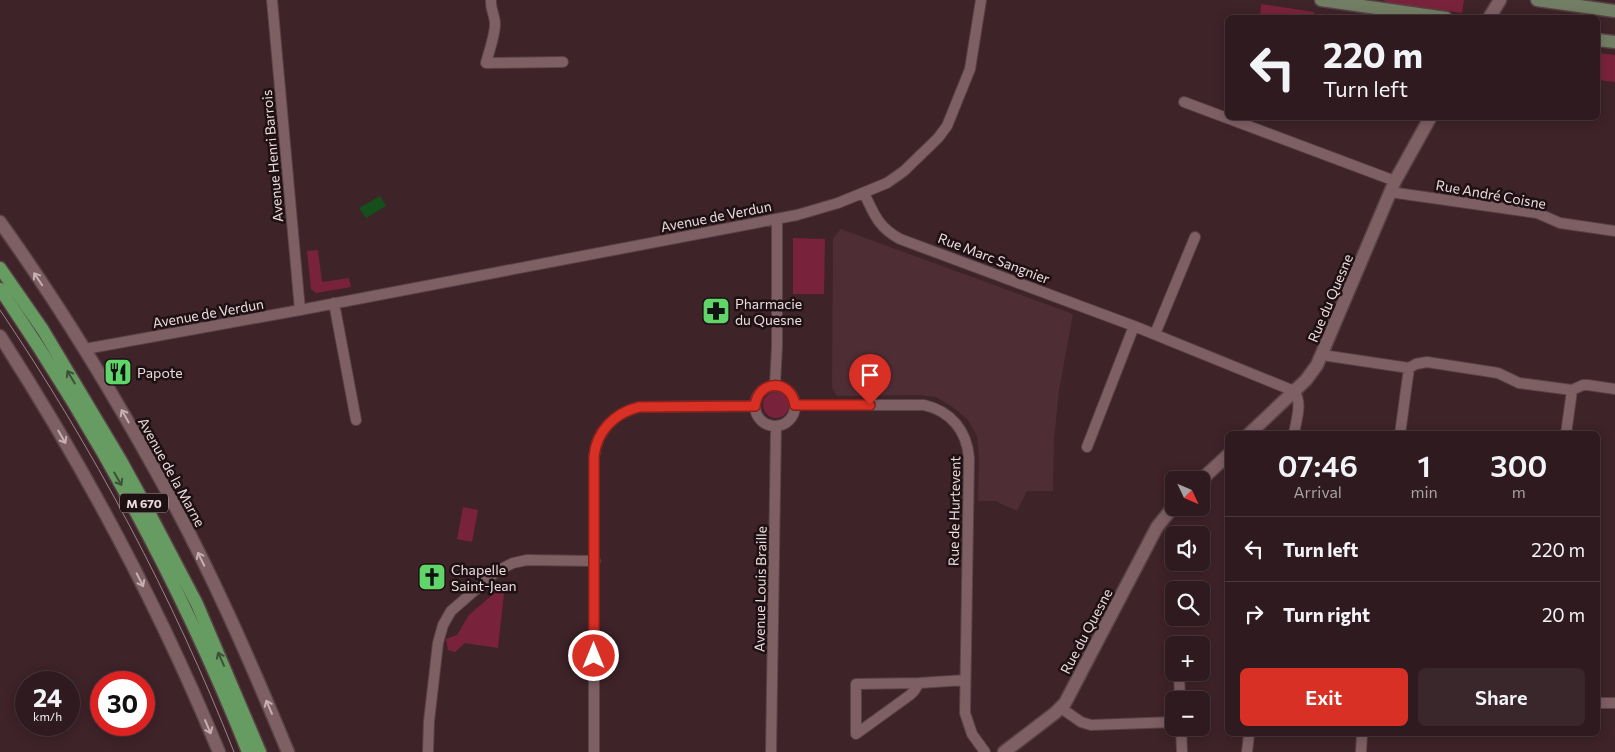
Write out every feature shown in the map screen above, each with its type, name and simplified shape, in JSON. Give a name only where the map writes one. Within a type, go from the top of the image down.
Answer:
[{"type":"main road","points":[[1320,0],[1375,4],[1431,15]]},
{"type":"main road","points":[[1537,0],[1615,11]]},
{"type":"main road","points":[[1600,40],[1615,42]]},
{"type":"main road","name":"M 670","points":[[0,268],[43,330],[139,493],[197,604],[260,752]]},
{"type":"main road","name":"M 670","points":[[0,289],[53,368],[130,501],[204,650],[248,752]]},
{"type":"street","name":"Avenue Henri Barrois","points":[[272,0],[300,310]]},
{"type":"street","points":[[491,0],[490,7],[495,26],[486,64],[563,62]]},
{"type":"street","name":"Avenue de Verdun","points":[[86,350],[777,219],[824,208],[864,193],[887,183],[904,171],[932,145],[947,126],[970,70],[981,0]]},
{"type":"street","points":[[1491,15],[1500,0]]},
{"type":"street","points":[[1184,102],[1225,119]]},
{"type":"street","points":[[1228,120],[1393,187]]},
{"type":"street","name":"Rue du Quesne","points":[[1252,431],[1310,375],[1322,355],[1393,187],[1429,120]]},
{"type":"street","name":"Rue André Coisne","points":[[1393,187],[1537,213],[1560,223],[1615,231]]},
{"type":"street","name":"Rue Marc Sangnier","points":[[864,193],[876,220],[881,226],[900,238],[1155,334],[1294,391]]},
{"type":"street","points":[[775,385],[777,346],[777,219]]},
{"type":"street","name":"Avenue de la Marne","points":[[0,222],[86,350],[158,475],[246,653],[288,752]]},
{"type":"street","points":[[1155,334],[1195,237]]},
{"type":"street","points":[[334,303],[356,420]]},
{"type":"street","points":[[1087,447],[1134,326]]},
{"type":"street","points":[[0,336],[38,396],[127,554],[162,622],[218,752]]},
{"type":"street","points":[[1322,355],[1409,368],[1426,362],[1498,373],[1519,383],[1572,390],[1583,385],[1615,388]]},
{"type":"street","points":[[1400,431],[1409,368]]},
{"type":"street","points":[[775,385],[783,387],[790,392],[795,405],[791,418],[784,424],[776,426],[761,420],[757,415],[755,406],[757,396],[761,391],[775,385]]},
{"type":"street","points":[[1566,431],[1572,390]]},
{"type":"street","points":[[1294,391],[1297,396],[1298,407],[1294,431]]},
{"type":"street","name":"Rue de Hurtevent","points":[[795,405],[924,405],[947,414],[962,431],[967,442],[969,458],[966,720],[972,734],[985,752]]},
{"type":"street","points":[[594,752],[594,450],[600,434],[610,422],[625,412],[639,407],[755,406]]},
{"type":"street","name":"Avenue Louis Braille","points":[[771,752],[776,426]]},
{"type":"street","points":[[1210,472],[1225,458]]},
{"type":"street","name":"Rue du Quesne","points":[[1004,752],[1061,708],[1076,683],[1157,527],[1166,516]]},
{"type":"street","points":[[428,752],[438,643],[443,625],[451,612],[497,571],[513,563],[527,560],[595,561]]},
{"type":"street","points":[[919,683],[910,695],[856,734],[856,684],[965,680]]},
{"type":"street","points":[[1600,703],[1615,703]]},
{"type":"street","points":[[1061,708],[1081,722],[1091,725],[1165,722]]},
{"type":"street","points":[[1181,736],[1182,752]]},
{"type":"street","points":[[1247,752],[1249,736]]},
{"type":"street","points":[[1362,736],[1362,752]]},
{"type":"shaded area","points":[[1383,0],[1464,0],[1462,13],[1387,3]]},
{"type":"shaded area","points":[[1261,4],[1314,12],[1314,15],[1260,15]]},
{"type":"shaded area","points":[[1600,53],[1615,55],[1615,82],[1600,80]]},
{"type":"shaded area","points":[[380,196],[386,206],[366,218],[359,208]]},
{"type":"shaded area","points":[[841,229],[1073,314],[1059,391],[1054,439],[1053,491],[1027,491],[1017,511],[995,501],[978,501],[979,457],[977,436],[968,420],[954,408],[936,397],[919,395],[837,396],[832,388],[833,238]]},
{"type":"shaded area","points":[[793,238],[825,239],[824,294],[793,294]]},
{"type":"shaded area","points":[[318,250],[322,282],[349,278],[351,287],[316,293],[311,289],[307,251]]},
{"type":"shaded area","points":[[776,392],[786,395],[789,405],[786,415],[776,418],[766,415],[763,405],[766,395]]},
{"type":"shaded area","points":[[463,507],[478,510],[472,542],[457,539]]},
{"type":"shaded area","points":[[505,584],[498,648],[465,643],[455,652],[448,650],[446,639],[457,635],[469,615]]},
{"type":"tram line","points":[[0,310],[67,415],[129,525],[185,637],[234,752]]},
{"type":"place","name":"Pharmacie du Quesne","points":[[716,311]]},
{"type":"place","name":"Papote","points":[[118,372]]},
{"type":"place","name":"Chapelle Saint-Jean","points":[[432,577]]},
{"type":"route","points":[[594,656],[594,450],[600,434],[610,422],[631,409],[647,406],[755,406],[757,396],[761,391],[775,385],[783,387],[790,392],[795,405],[870,405]]}]
